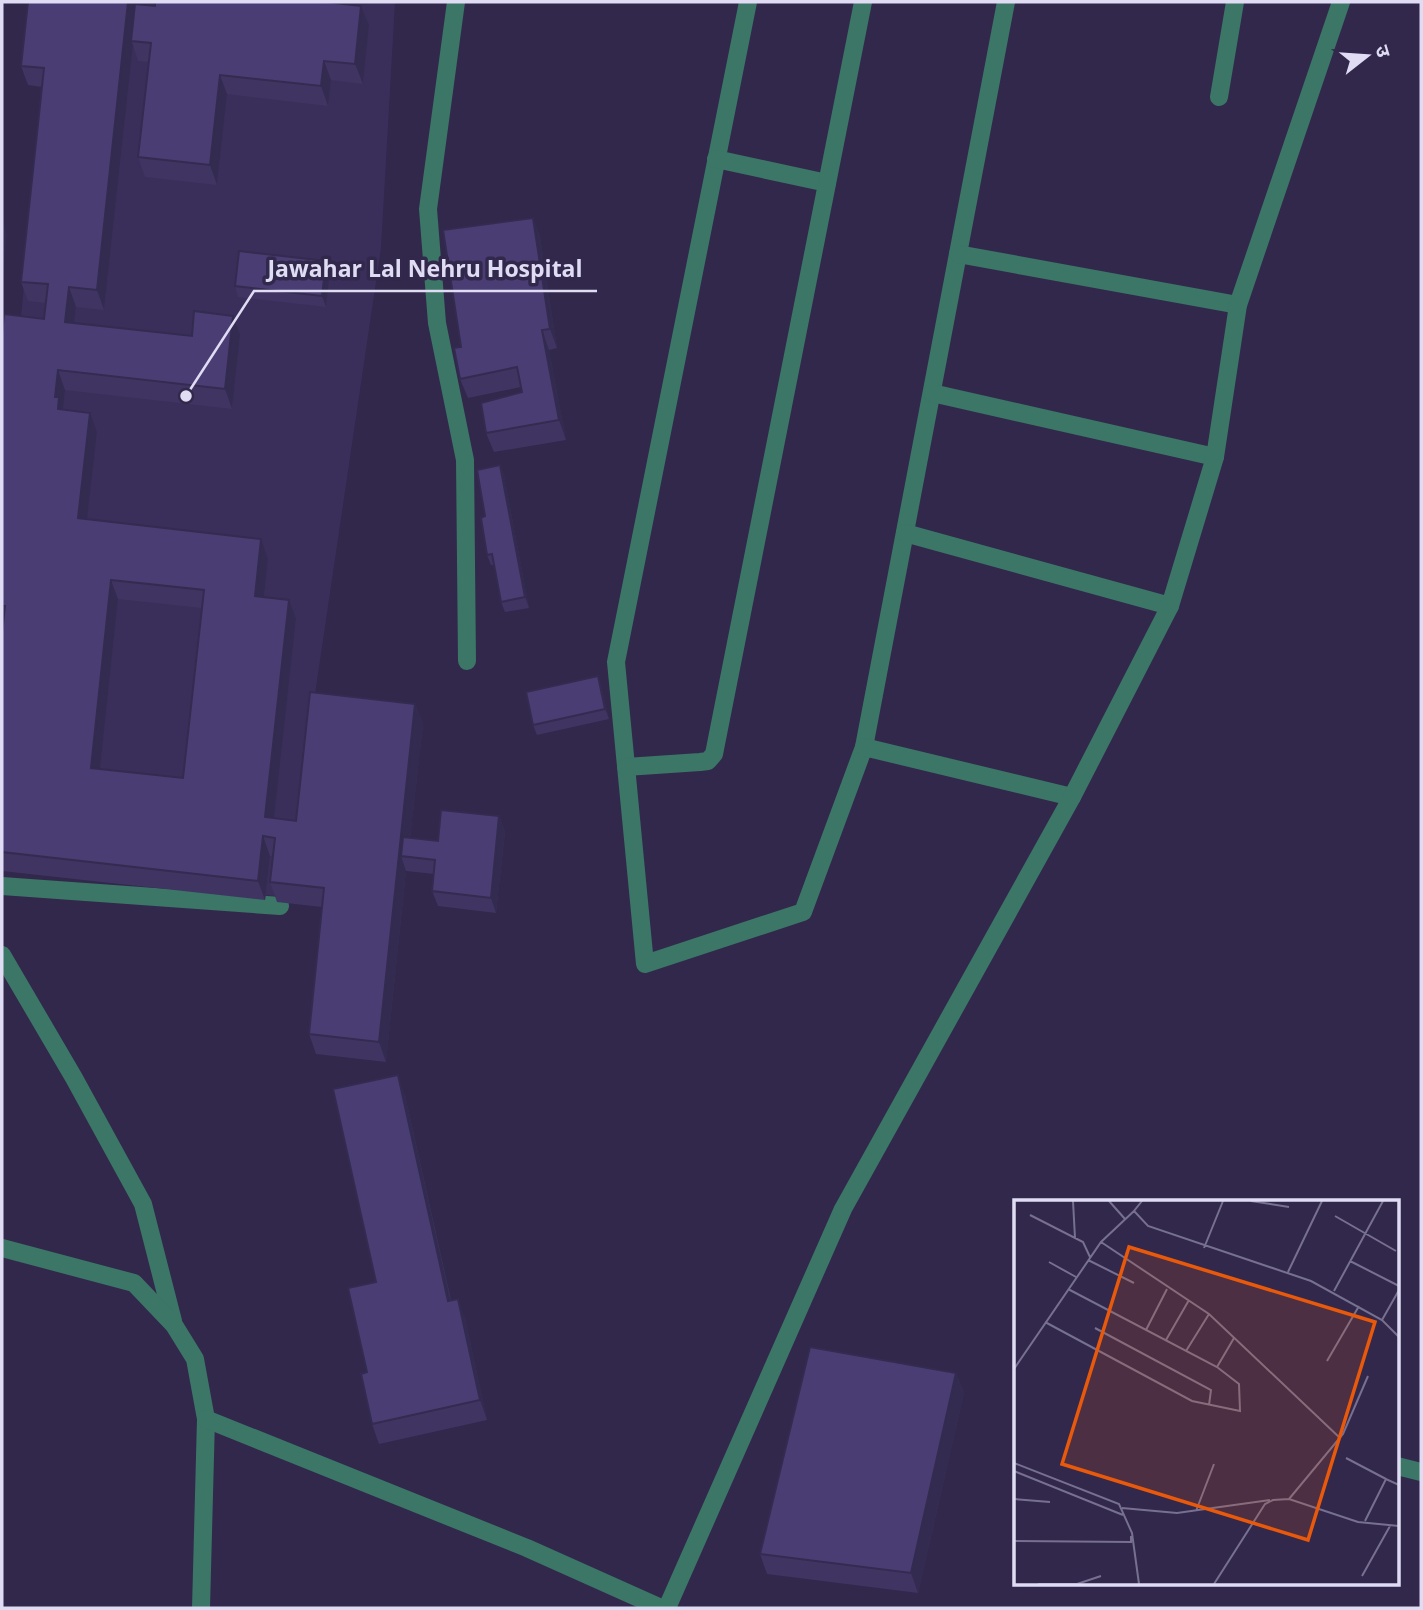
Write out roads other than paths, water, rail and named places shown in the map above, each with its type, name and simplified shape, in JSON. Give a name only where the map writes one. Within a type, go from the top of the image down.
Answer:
[{"type":"street","points":[[456,2],[428,209],[437,323],[465,460],[467,661]]},
{"type":"street","points":[[748,2],[616,662],[645,964],[803,912],[864,747],[1006,2]]},
{"type":"street","points":[[626,767],[701,762],[712,759],[714,754],[863,2]]},
{"type":"street","points":[[1219,97],[1235,2]]},
{"type":"street","points":[[667,1608],[843,1209],[1072,797],[1170,606],[1215,457],[1238,305],[1341,2]]},
{"type":"street","points":[[716,159],[827,183]]},
{"type":"street","points":[[958,254],[1238,305]]},
{"type":"street","points":[[932,393],[1215,457]]},
{"type":"street","points":[[905,533],[1170,606]]},
{"type":"street","points":[[864,747],[1072,797]]},
{"type":"street","points":[[2,886],[280,906]]},
{"type":"street","points":[[2,955],[144,1204],[174,1325]]},
{"type":"street","points":[[2,1248],[134,1283],[174,1325],[195,1359],[206,1419],[201,1608]]},
{"type":"street","points":[[206,1419],[527,1548],[661,1608]]},
{"type":"street","points":[[1398,1466],[1421,1472]]},
{"type":"place","name":"Jawahar Lal Nehru Hospital","points":[[186,396]]}]
